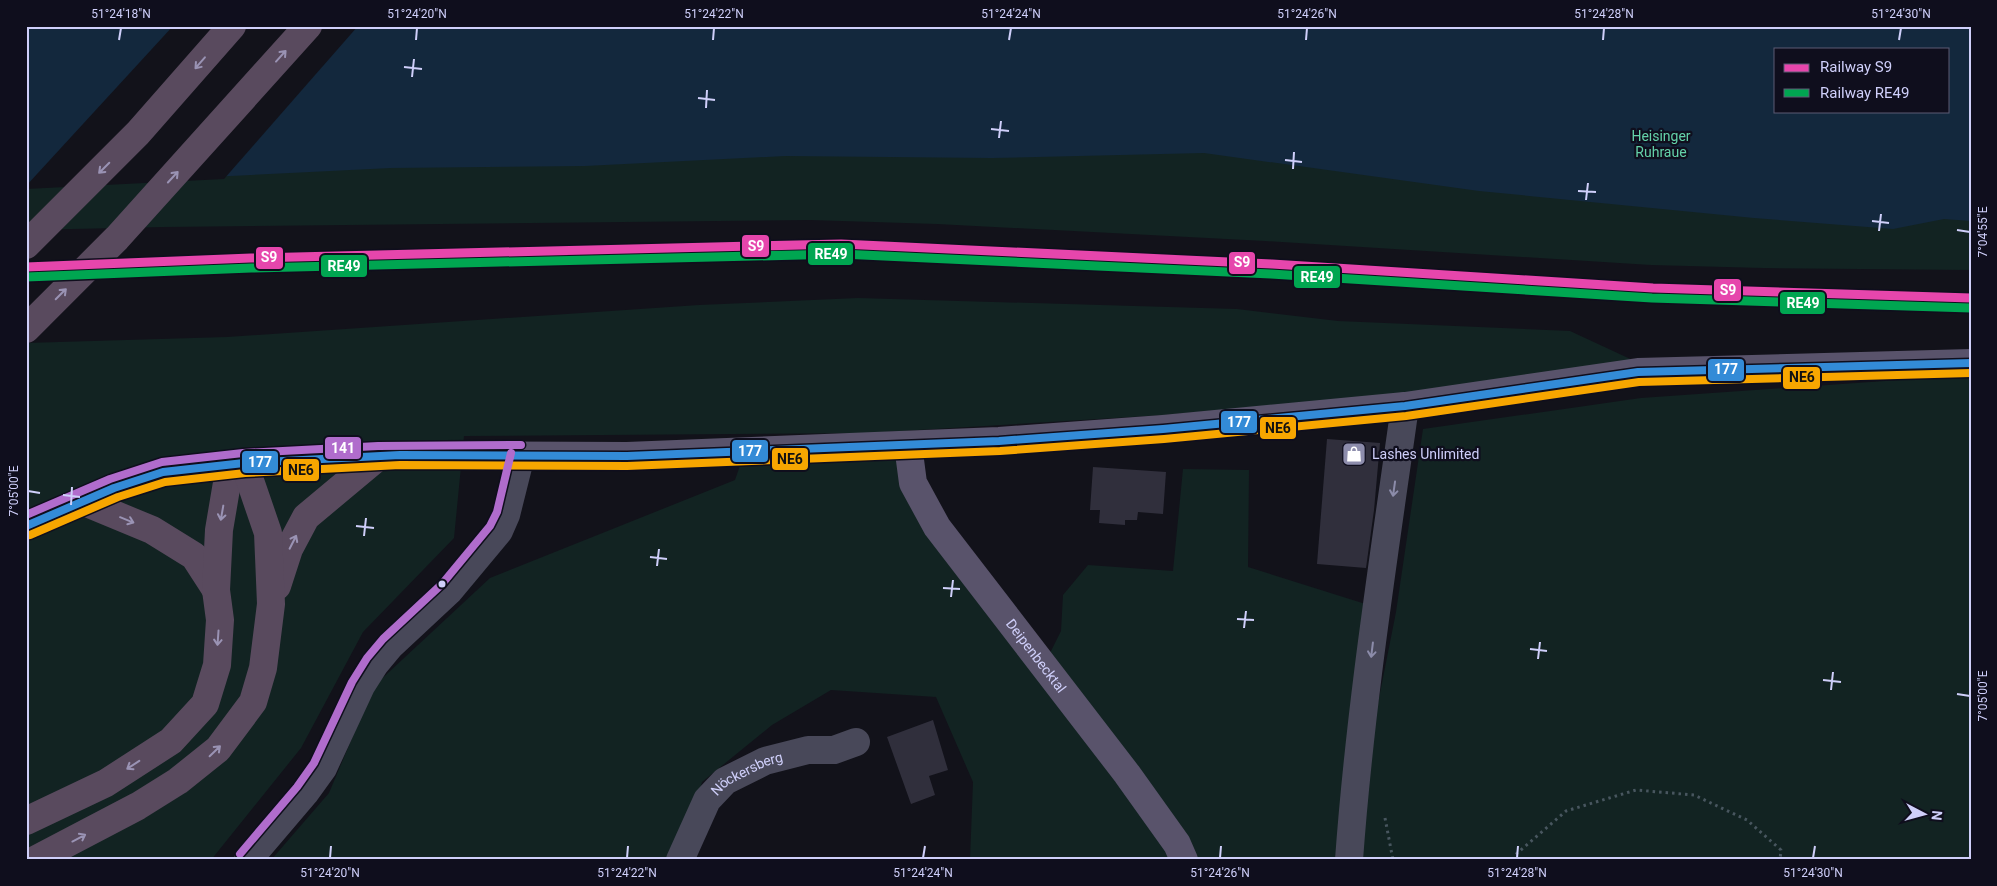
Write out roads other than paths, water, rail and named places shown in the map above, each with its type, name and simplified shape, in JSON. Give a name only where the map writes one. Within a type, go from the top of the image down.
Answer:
[{"type":"highway","points":[[26,245],[138,133],[232,26]]},
{"type":"highway","points":[[26,329],[117,238],[308,26]]},
{"type":"highway","points":[[271,604],[289,549],[306,517],[378,456]]},
{"type":"highway","points":[[26,822],[106,783],[171,741],[205,704],[217,665],[220,620],[216,590],[219,530],[237,464]]},
{"type":"highway","points":[[35,860],[130,810],[170,786],[218,749],[253,702],[263,668],[271,604],[268,533],[237,464]]},
{"type":"highway","points":[[82,501],[152,530],[194,556],[216,590]]},
{"type":"main road","points":[[26,526],[114,488],[163,472],[237,464],[378,456],[627,456],[999,441],[1163,429],[1405,406],[1638,372],[1971,363]]},
{"type":"main road","name":"Deipenbecktal","points":[[908,445],[914,483],[936,527],[1127,774],[1177,844],[1184,860]]},
{"type":"street","points":[[1349,860],[1377,607],[1405,406]]},
{"type":"street","points":[[248,860],[305,793],[323,768],[361,686],[375,664],[390,646],[449,591],[499,531],[506,515],[521,455]]},
{"type":"street","name":"Nöckersberg","points":[[680,860],[707,800],[725,781],[765,761],[808,750],[834,750],[856,742]]},
{"type":"street","points":[[1352,820],[1363,860]]},
{"type":"water","name":"Heisinger Ruhraue","points":[[26,26],[1971,26],[1971,221],[1944,219],[1893,229],[1754,218],[1479,191],[1204,153],[992,158],[785,156],[585,166],[391,168],[26,186]]},
{"type":"rail line","name":"S9","points":[[26,267],[251,258],[841,244],[1272,264],[1653,288],[1971,298]]},
{"type":"rail line","name":"RE49","points":[[26,277],[251,268],[841,254],[1271,274],[1652,298],[1971,308]]},
{"type":"place","name":"Lashes Unlimited","points":[[1354,454]]}]
